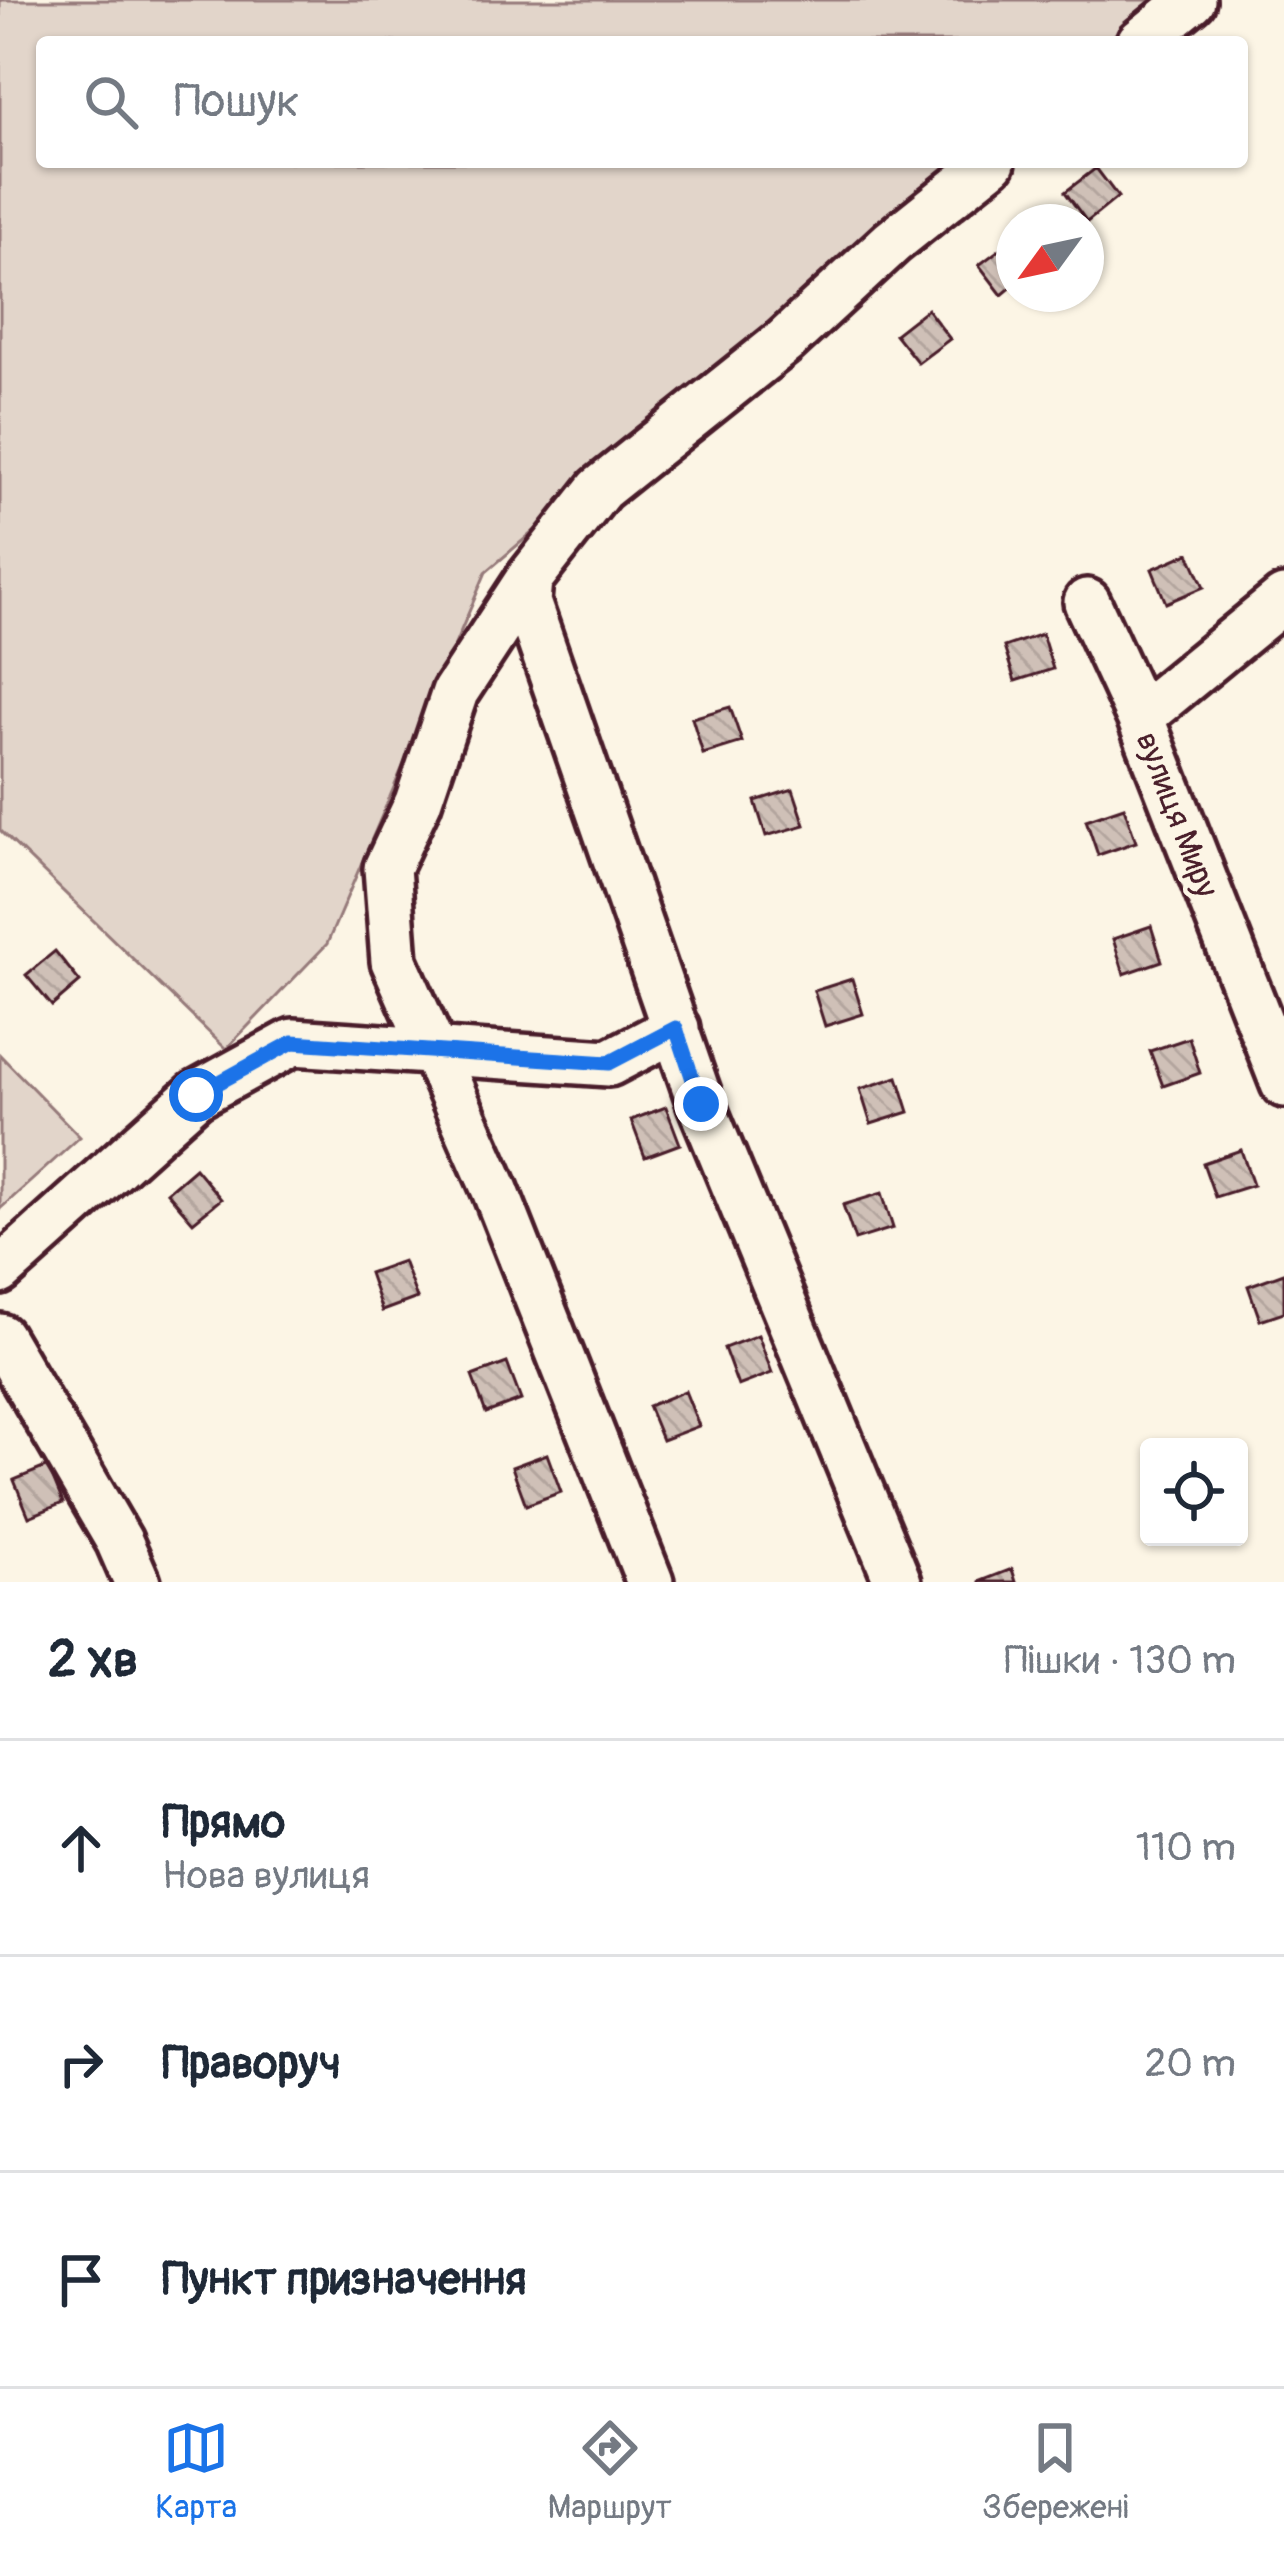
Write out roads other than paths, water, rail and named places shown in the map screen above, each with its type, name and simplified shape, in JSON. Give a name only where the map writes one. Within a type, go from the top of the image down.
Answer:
[{"type":"street","points":[[1147,36],[1192,0]]},
{"type":"street","points":[[650,1582],[495,1190],[394,961],[387,868],[418,802],[455,692],[529,579],[600,489],[784,342],[892,242],[984,168]]},
{"type":"street","points":[[529,579],[527,602],[701,1104],[898,1582]]},
{"type":"street","name":"вулиця Миру","points":[[1284,599],[1140,717],[1284,1084]]},
{"type":"street","points":[[1087,602],[1140,717]]},
{"type":"street","points":[[0,1271],[196,1095],[293,1042],[609,1063],[676,1028]]},
{"type":"street","points":[[0,1336],[119,1541],[137,1582]]}]
